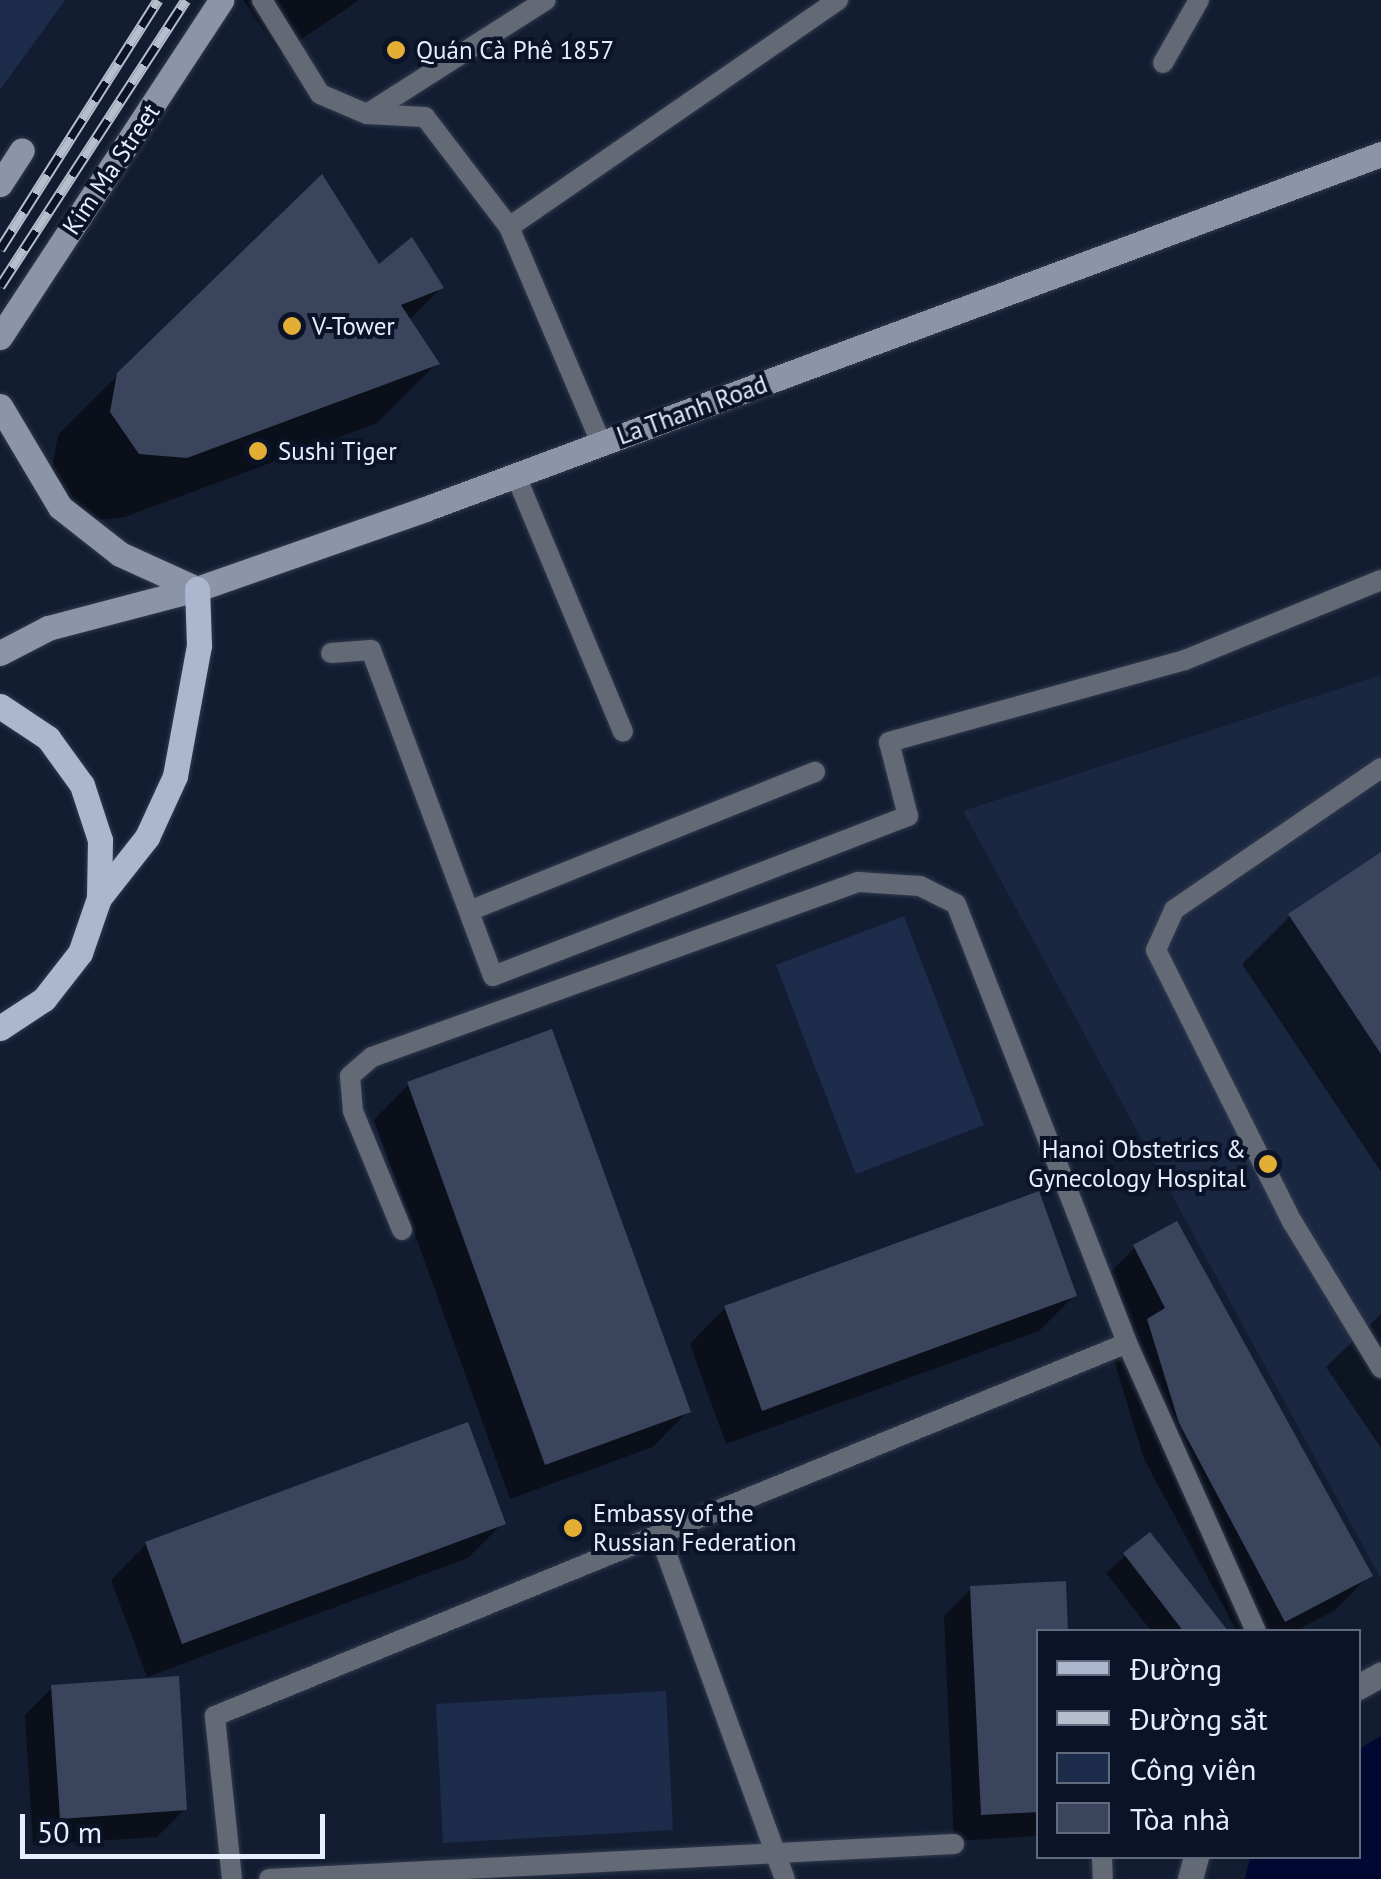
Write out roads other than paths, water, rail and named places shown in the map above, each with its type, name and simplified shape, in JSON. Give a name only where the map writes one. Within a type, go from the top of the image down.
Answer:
[{"type":"main road","name":"Kim Ma Street","points":[[4,322],[220,0]]},
{"type":"main road","points":[[0,184],[22,150]]},
{"type":"main road","name":"La Thanh Road","points":[[0,652],[48,628],[196,589],[516,476],[1381,154]]},
{"type":"main road","points":[[0,406],[34,472],[74,520],[120,554],[196,589],[199,645],[175,776],[147,837],[99,898]]},
{"type":"main road","points":[[0,706],[48,738],[82,785],[100,840],[99,898],[80,953],[44,999],[0,1028]]},
{"type":"lane","points":[[262,0],[320,94],[367,114],[425,117],[509,227],[600,443]]},
{"type":"lane","points":[[367,114],[546,0]]},
{"type":"lane","points":[[509,227],[838,0]]},
{"type":"lane","points":[[1163,63],[1200,0]]},
{"type":"lane","points":[[516,476],[624,732]]},
{"type":"lane","points":[[331,653],[371,650],[493,976],[908,816],[888,742],[1185,660],[1381,580]]},
{"type":"lane","points":[[1381,768],[1174,910],[1156,950],[1294,1223],[1381,1368]]},
{"type":"lane","points":[[469,911],[815,772]]},
{"type":"lane","points":[[402,1230],[353,1111],[350,1076],[372,1057],[858,882],[920,886],[956,904],[1127,1343],[1255,1629]]},
{"type":"lane","points":[[232,1879],[214,1716],[1127,1343]]},
{"type":"lane","points":[[660,1536],[785,1879]]},
{"type":"lane","points":[[269,1879],[954,1844]]},
{"type":"railway","points":[[0,249],[158,0]]},
{"type":"railway","points":[[0,286],[186,0]]},
{"type":"place","name":"Quán Cà Phê 1857","points":[[396,50]]},
{"type":"place","name":"V-Tower","points":[[292,326]]},
{"type":"place","name":"Sushi Tiger","points":[[258,451]]},
{"type":"place","name":"Hanoi Obstetrics & Gynecology Hospital","points":[[1268,1164]]},
{"type":"place","name":"Embassy of the Russian Federation","points":[[573,1528]]}]
